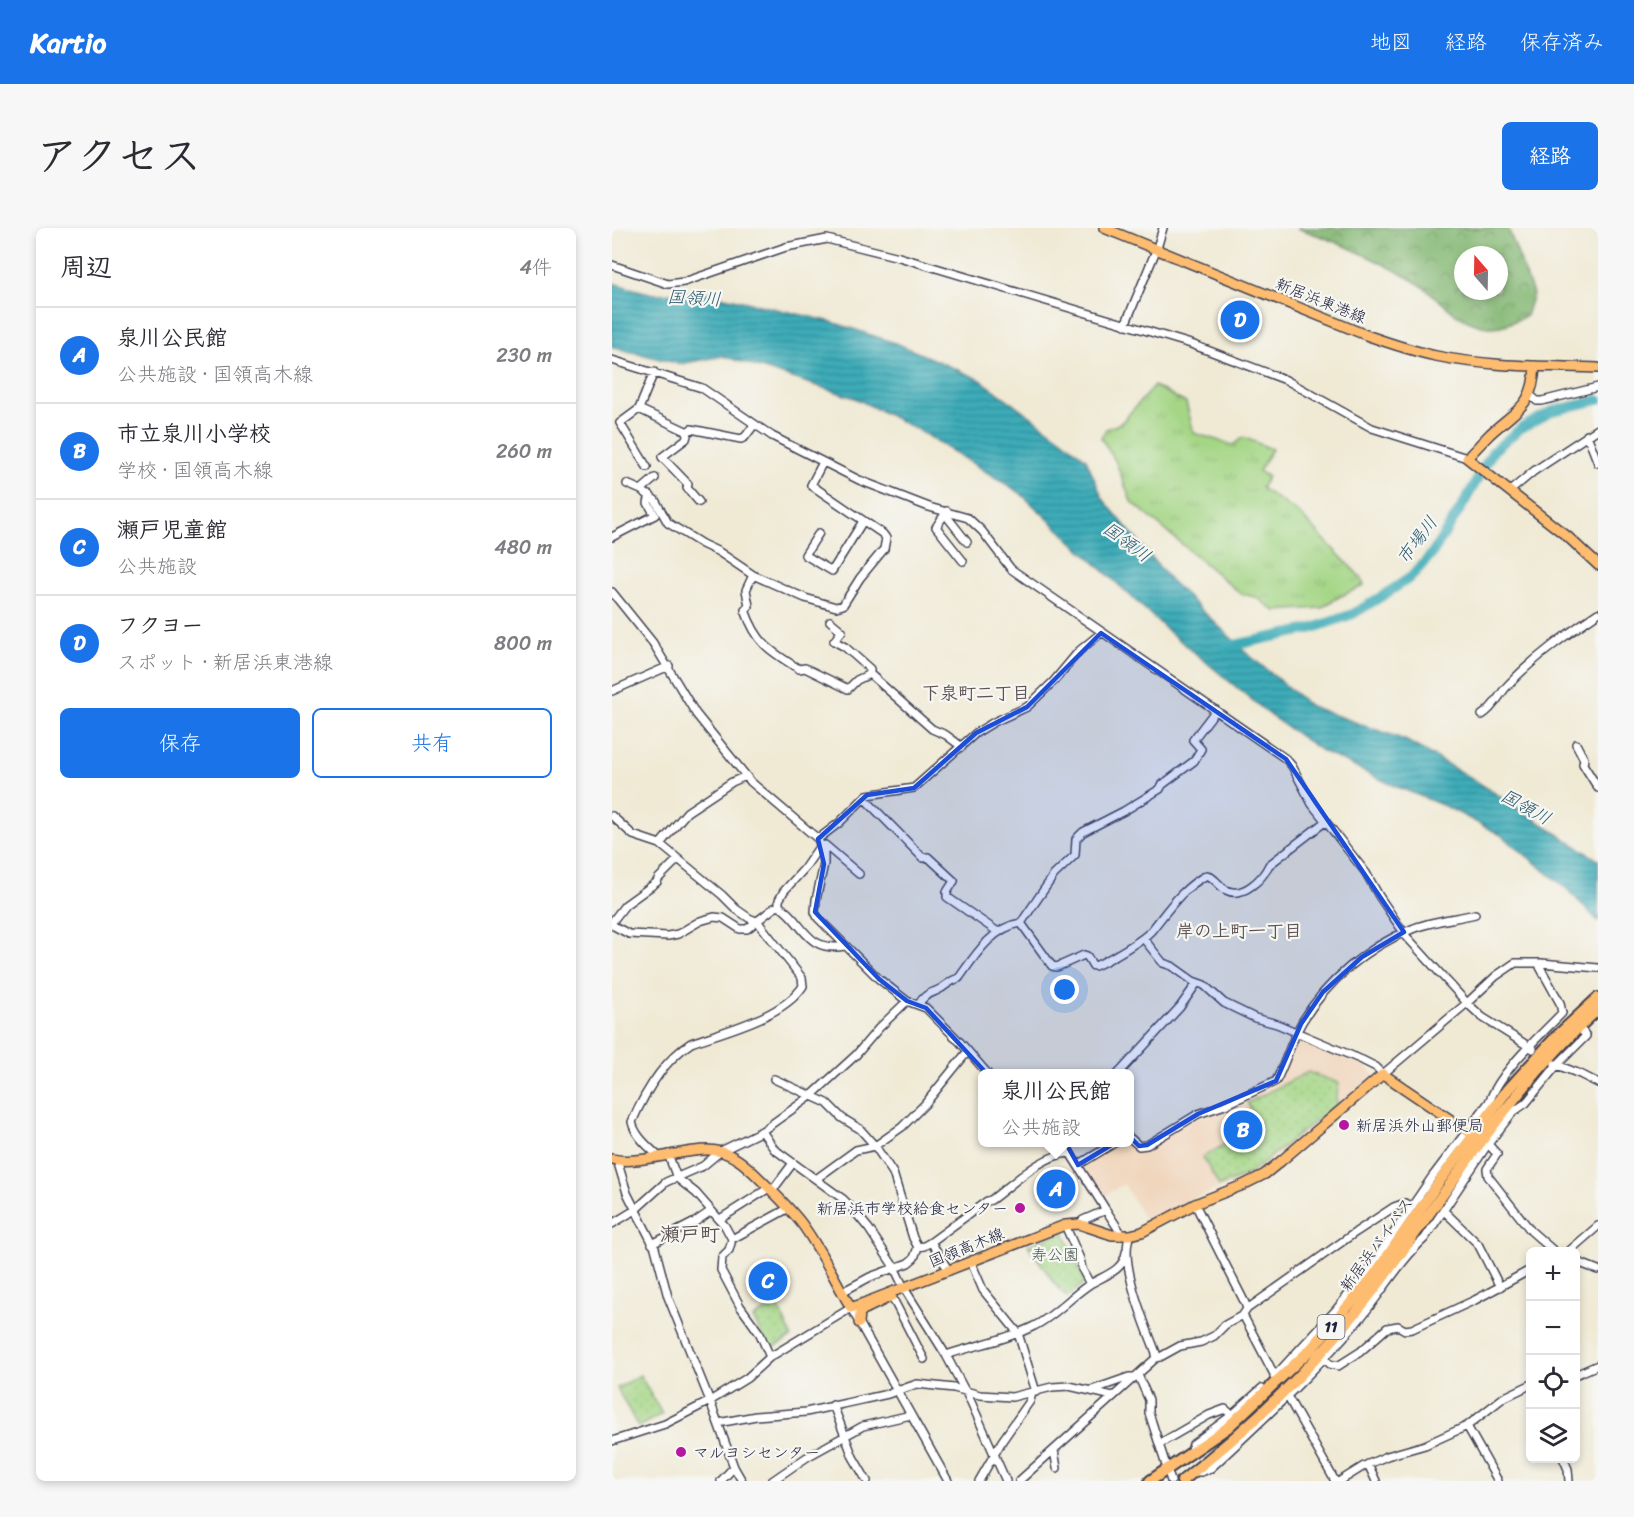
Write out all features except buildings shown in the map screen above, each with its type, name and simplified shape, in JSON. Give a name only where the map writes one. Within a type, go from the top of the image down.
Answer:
[{"type":"highway","name":"新居浜バイパス","points":[[1182,1481],[1194,1472],[1281,1386],[1373,1277],[1478,1137],[1506,1092],[1555,1038],[1598,998]]},
{"type":"highway","name":"新居浜バイパス","points":[[1478,1137],[1560,1045],[1598,1009]]},
{"type":"highway","name":"新居浜バイパス","points":[[1150,1481],[1227,1428],[1281,1386]]},
{"type":"main road","name":"新居浜東港線","points":[[1104,228],[1366,335],[1408,349],[1483,363],[1598,368]]},
{"type":"main road","points":[[1534,366],[1534,382],[1530,395],[1520,410],[1491,434],[1470,460],[1568,537],[1598,566]]},
{"type":"main road","points":[[1125,1236],[1142,1232],[1195,1204],[1264,1174],[1383,1074],[1478,1137]]},
{"type":"main road","points":[[614,1160],[708,1150],[722,1151],[745,1163],[804,1226],[851,1308]]},
{"type":"main road","name":"国領高木線","points":[[851,1308],[1065,1225],[1079,1224],[1125,1236]]},
{"type":"main road","points":[[859,1323],[860,1313],[863,1310],[897,1292]]},
{"type":"street","points":[[1125,325],[1163,228]]},
{"type":"street","points":[[612,265],[668,284],[676,284],[786,247],[827,239],[899,257],[1191,344],[1286,380],[1372,428],[1470,460]]},
{"type":"street","points":[[612,360],[709,391],[754,425],[859,480],[929,507],[960,514],[973,522],[1011,569],[1286,759],[1312,804],[1366,873],[1404,932],[1467,1004],[1482,1017],[1531,1048]]},
{"type":"street","points":[[647,467],[620,423],[639,410],[654,372]]},
{"type":"street","points":[[1530,395],[1537,401],[1542,401],[1598,387]]},
{"type":"street","points":[[639,410],[688,432]]},
{"type":"street","points":[[699,502],[687,488],[688,484],[662,456],[686,438],[691,429],[741,439],[746,437],[754,425]]},
{"type":"street","points":[[1509,490],[1598,429]]},
{"type":"street","points":[[1587,435],[1598,463]]},
{"type":"street","points":[[627,484],[650,495],[668,523],[719,552],[753,575],[805,598],[836,607],[843,605],[886,543],[883,534],[811,485],[823,462]]},
{"type":"street","points":[[641,490],[655,478]]},
{"type":"street","points":[[612,537],[655,515],[648,503],[650,495]]},
{"type":"street","points":[[946,512],[967,542]]},
{"type":"street","points":[[946,512],[936,527],[963,561]]},
{"type":"street","points":[[819,533],[806,555],[832,571],[861,527],[862,521]]},
{"type":"street","points":[[753,575],[746,590],[749,606],[745,610],[751,628],[769,651],[799,669],[805,668],[848,689],[857,680],[870,674]]},
{"type":"street","points":[[612,592],[669,666],[696,714],[746,776],[812,832],[819,843],[824,854],[824,864],[815,912],[818,918],[879,979],[908,1001],[926,1008],[984,1069]]},
{"type":"street","points":[[1482,716],[1493,706],[1509,684],[1549,647],[1598,613]]},
{"type":"street","points":[[830,621],[842,631],[834,641],[845,647],[870,669],[870,674],[932,729],[946,735],[962,747]]},
{"type":"street","points":[[779,906],[779,900],[784,891],[819,843],[864,798],[871,794],[914,788],[976,733],[1027,707],[1054,681],[1079,651],[1101,633]]},
{"type":"street","points":[[612,691],[669,666]]},
{"type":"street","points":[[919,1004],[929,992],[939,990],[952,979],[959,978],[981,948],[998,932],[1021,923],[1054,875],[1075,855],[1076,839],[1083,832],[1145,798],[1194,761],[1201,749],[1193,740],[1216,710]]},
{"type":"street","points":[[1576,744],[1584,759],[1583,764],[1598,788]]},
{"type":"street","points":[[660,844],[687,812],[695,809],[732,782],[746,776]]},
{"type":"street","points":[[864,798],[923,858],[928,857],[954,881],[947,892],[947,897],[998,932]]},
{"type":"street","points":[[612,816],[633,835],[660,844],[736,909],[758,922],[802,978],[803,986],[799,992],[772,1013],[691,1043],[682,1049],[657,1076],[632,1122],[633,1129],[639,1137],[663,1155],[677,1178],[696,1193],[720,1219],[732,1239]]},
{"type":"street","points":[[1021,923],[1052,966],[1057,967],[1084,955],[1095,966],[1143,938],[1189,885],[1207,875],[1224,889],[1240,892],[1264,875],[1269,865],[1326,821]]},
{"type":"street","points":[[819,843],[825,845],[859,874]]},
{"type":"street","points":[[678,859],[657,882],[625,905],[612,923],[629,934],[668,936],[678,934],[700,921],[714,917],[723,918],[740,929],[758,922],[779,906]]},
{"type":"street","points":[[779,906],[813,942],[836,948],[845,946]]},
{"type":"street","points":[[1134,1142],[1139,1146],[1147,1145],[1198,1114],[1225,1105],[1276,1081],[1297,1034],[1323,992],[1345,970],[1378,945],[1404,932],[1475,914]]},
{"type":"street","points":[[1143,938],[1158,958],[1204,986],[1224,1003],[1362,1060],[1376,1067],[1383,1074],[1510,966],[1520,962],[1598,968]]},
{"type":"street","points":[[1190,1454],[1193,1444],[1232,1415],[1324,1358],[1379,1295],[1412,1250],[1425,1238],[1443,1210],[1478,1137],[1495,1088],[1562,1013],[1560,1003],[1540,967],[1541,963]]},
{"type":"street","points":[[1123,1069],[1180,1007],[1197,983]]},
{"type":"street","points":[[612,1224],[635,1210],[666,1182],[703,1166],[722,1151],[762,1131],[811,1096],[856,1055],[879,1028],[908,1001]]},
{"type":"street","points":[[1281,1386],[1375,1261],[1411,1206],[1478,1137],[1526,1103],[1556,1065],[1586,1036],[1583,1032]]},
{"type":"street","points":[[816,1179],[856,1150],[875,1146],[902,1127],[925,1104],[968,1051]]},
{"type":"street","points":[[1556,1065],[1598,1083]]},
{"type":"street","points":[[774,1079],[826,1103],[842,1118],[860,1129],[875,1146],[893,1173],[913,1238],[918,1247],[914,1258],[908,1263],[870,1277],[842,1292]]},
{"type":"street","points":[[762,1131],[774,1149],[851,1207],[894,1267],[897,1292],[924,1359]]},
{"type":"street","points":[[1478,1137],[1497,1154],[1487,1169],[1488,1176],[1532,1231],[1550,1247]]},
{"type":"street","points":[[1068,1147],[1106,1210],[1125,1236],[1136,1298],[1156,1358]]},
{"type":"street","points":[[1078,1165],[1109,1147]]},
{"type":"street","points":[[918,1247],[932,1242],[1045,1161],[1059,1153],[1070,1153]]},
{"type":"street","points":[[614,1160],[652,1244],[661,1267],[668,1297],[734,1467],[742,1481]]},
{"type":"street","points":[[720,1219],[771,1190],[793,1163]]},
{"type":"street","points":[[1019,1481],[1156,1358],[1180,1346],[1201,1342],[1214,1336],[1356,1232],[1394,1207],[1405,1203],[1411,1206]]},
{"type":"street","points":[[1195,1204],[1281,1386],[1335,1481]]},
{"type":"street","points":[[770,1357],[760,1334],[740,1306],[721,1270],[721,1262],[729,1250],[732,1239],[789,1208]]},
{"type":"street","points":[[1079,1224],[1106,1210]]},
{"type":"street","points":[[1443,1210],[1478,1244],[1500,1287]]},
{"type":"street","points":[[652,1244],[711,1211]]},
{"type":"street","points":[[1065,1225],[1090,1284]]},
{"type":"street","points":[[1573,1247],[1598,1226]]},
{"type":"street","points":[[932,1242],[949,1271]]},
{"type":"street","points":[[946,1355],[1035,1326],[1090,1284],[1119,1267],[1125,1258],[1127,1248]]},
{"type":"street","points":[[971,1262],[983,1290],[1018,1333],[1034,1393],[979,1481]]},
{"type":"street","points":[[1580,1263],[1598,1270]]},
{"type":"street","points":[[1324,1358],[1330,1364],[1338,1365],[1360,1352],[1387,1328],[1398,1326],[1405,1330],[1412,1329],[1526,1274]]},
{"type":"street","points":[[897,1292],[946,1355],[966,1392],[1006,1481]]},
{"type":"street","points":[[612,1441],[665,1424],[710,1401],[747,1378],[770,1357],[851,1308],[948,1481]]},
{"type":"street","points":[[1580,1373],[1598,1365]]},
{"type":"street","points":[[1092,1390],[1136,1376]]},
{"type":"street","points":[[1136,1376],[1149,1400],[1149,1413],[1172,1481]]},
{"type":"street","points":[[718,1423],[756,1416],[806,1412],[888,1394],[911,1385],[931,1384],[966,1392],[1012,1397],[1052,1387],[1069,1386],[1113,1396]]},
{"type":"street","points":[[1340,1481],[1368,1464],[1425,1445],[1467,1426],[1503,1398],[1526,1387]]},
{"type":"street","points":[[833,1405],[853,1457],[867,1481]]},
{"type":"street","points":[[1159,1444],[1225,1408],[1232,1415]]},
{"type":"street","points":[[772,1481],[807,1457],[845,1436],[872,1424],[911,1415]]},
{"type":"street","points":[[1467,1426],[1498,1481]]},
{"type":"street","points":[[1054,1450],[1058,1468]]},
{"type":"street","points":[[1565,1463],[1569,1481]]},
{"type":"street","points":[[1368,1464],[1376,1481]]},
{"type":"street","points":[[721,1481],[734,1467]]},
{"type":"highlighted area","points":[[1101,633],[1286,759],[1404,932],[1362,957],[1323,992],[1301,1024],[1276,1081],[1198,1114],[1147,1145],[1139,1146],[1128,1135],[1078,1165],[1059,1131],[1027,1117],[926,1008],[907,1001],[879,979],[815,912],[824,864],[818,839],[867,795],[914,788],[976,733],[1027,707]]},
{"type":"shaded area","points":[[1301,1041],[1366,1066],[1374,1075],[1298,1140],[1250,1176],[1182,1204],[1147,1224],[1124,1184],[1102,1197],[1082,1165],[1114,1147],[1134,1147],[1134,1144],[1140,1150],[1195,1119],[1229,1108],[1276,1084],[1298,1042]]},
{"type":"green space","points":[[1297,228],[1508,228],[1533,294],[1526,316],[1505,325],[1482,326],[1471,323],[1453,312],[1423,286],[1357,252]]},
{"type":"green space","points":[[1154,386],[1186,403],[1194,433],[1233,445],[1243,437],[1272,449],[1259,471],[1268,477],[1261,488],[1300,514],[1362,579],[1364,585],[1321,608],[1275,611],[1256,597],[1241,594],[1131,501],[1115,460],[1101,438],[1106,429],[1121,423]]},
{"type":"green space","points":[[1308,1072],[1339,1083],[1336,1100],[1338,1103],[1249,1174],[1219,1186],[1203,1157],[1260,1124],[1247,1103]]},
{"type":"green space","name":"寿公園","points":[[1064,1232],[1085,1282],[1067,1297],[1058,1288],[1028,1245]]},
{"type":"green space","points":[[777,1305],[792,1337],[769,1348],[753,1318]]},
{"type":"green space","points":[[640,1375],[662,1414],[638,1427],[617,1388]]},
{"type":"water","name":"国領川","points":[[612,283],[653,294],[703,292],[832,322],[898,344],[979,379],[1086,459],[1103,499],[1170,580],[1249,655],[1310,706],[1405,740],[1476,781],[1598,860],[1598,921],[1566,888],[1501,835],[1447,807],[1388,783],[1322,751],[1275,719],[1167,630],[1019,492],[920,431],[855,398],[723,356],[680,364],[612,347]]},
{"type":"waterway","name":"市場川","points":[[1225,647],[1310,629],[1353,614],[1384,595],[1411,577],[1431,555],[1493,451],[1521,428],[1553,411],[1598,400]]},
{"type":"place","name":"フクヨー","points":[[1240,320]]},
{"type":"place","name":"新居浜外山郵便局","points":[[1344,1125]]},
{"type":"place","name":"市立泉川小学校","points":[[1243,1130]]},
{"type":"place","name":"泉川公民館","points":[[1056,1189]]},
{"type":"place","name":"新居浜市学校給食センター","points":[[1020,1208]]},
{"type":"place","name":"瀬戸児童館","points":[[768,1281]]},
{"type":"place","name":"マルヨシセンター","points":[[681,1452]]},
{"type":"district","name":"下泉町二丁目","points":[[976,693]]},
{"type":"district","name":"岸の上町一丁目","points":[[1239,931]]},
{"type":"district","name":"瀬戸町","points":[[690,1234]]}]
